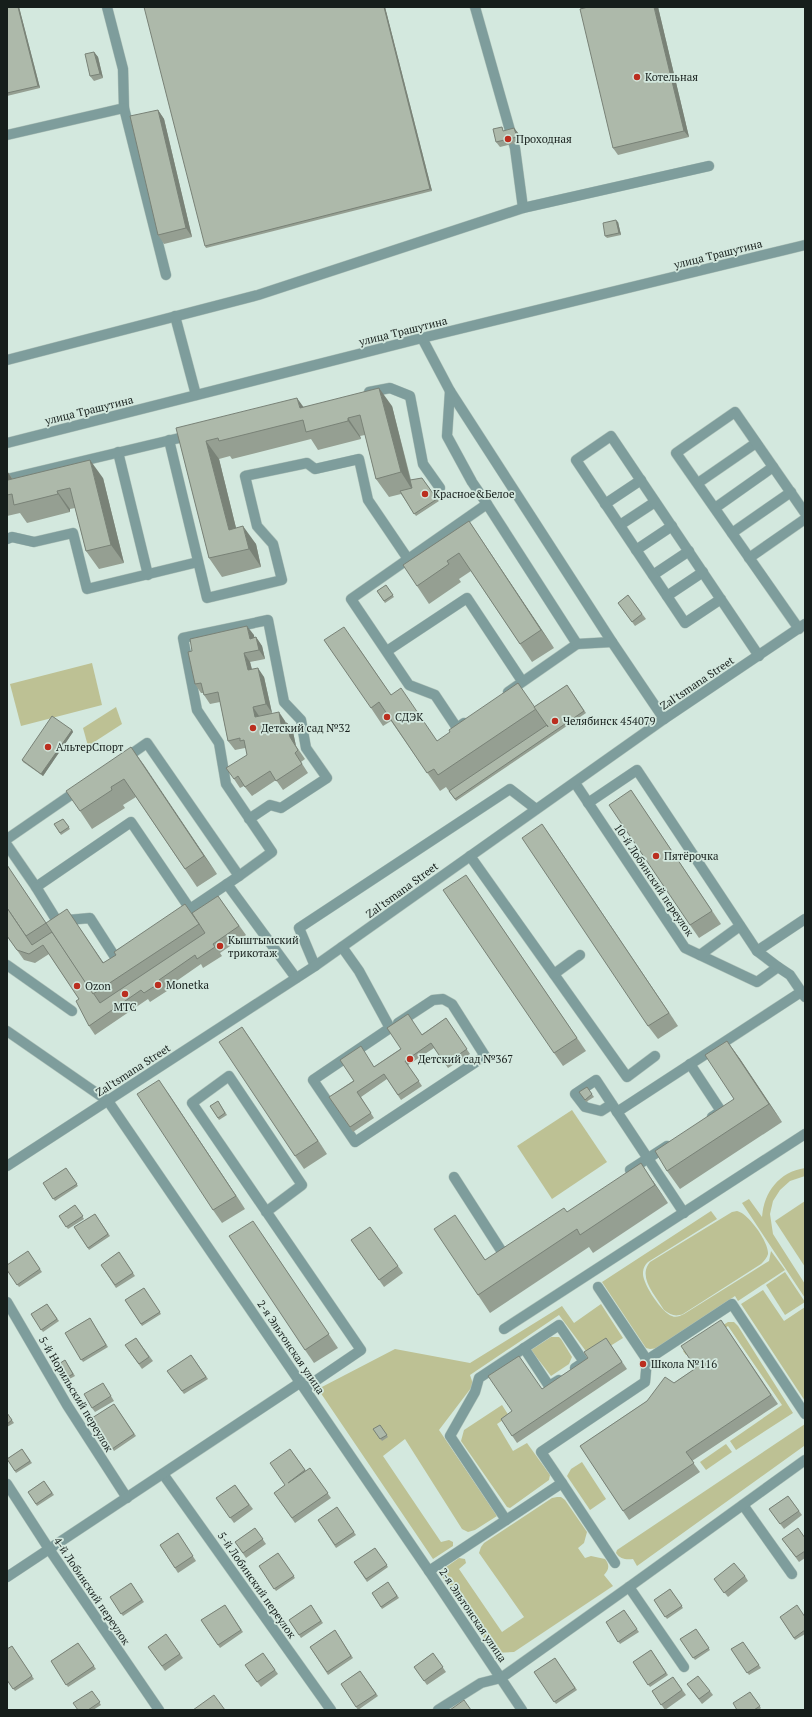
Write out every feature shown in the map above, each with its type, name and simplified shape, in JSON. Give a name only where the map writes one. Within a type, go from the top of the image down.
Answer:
[{"type":"street","points":[[107,7],[123,69],[124,108],[166,275]]},
{"type":"street","points":[[475,7],[515,148],[523,208]]},
{"type":"street","points":[[7,136],[124,108]]},
{"type":"street","points":[[7,360],[258,295],[523,208],[709,166]]},
{"type":"street","name":"улица Трашутина","points":[[7,443],[422,338],[805,245]]},
{"type":"street","points":[[175,316],[196,395]]},
{"type":"street","points":[[422,338],[450,391],[612,642],[664,719]]},
{"type":"street","points":[[361,394],[390,388],[410,396],[423,464],[440,488]]},
{"type":"street","points":[[450,391],[447,436],[472,482],[577,644]]},
{"type":"street","points":[[803,628],[749,558],[676,453],[735,412],[805,513]]},
{"type":"street","points":[[7,479],[199,433]]},
{"type":"street","points":[[721,599],[685,623],[576,460],[611,436],[689,551],[703,572],[721,599],[759,656]]},
{"type":"street","points":[[169,440],[207,598],[282,580],[273,544],[257,526],[245,476],[307,463],[315,469],[359,459],[368,500],[408,559]]},
{"type":"street","points":[[698,483],[756,443]]},
{"type":"street","points":[[118,452],[148,575]]},
{"type":"street","points":[[715,508],[773,467]]},
{"type":"street","points":[[605,504],[640,480]]},
{"type":"street","points":[[732,533],[790,492]]},
{"type":"street","points":[[620,525],[655,502]]},
{"type":"street","points":[[474,715],[457,728],[435,696],[410,685],[351,599],[487,504]]},
{"type":"street","points":[[749,558],[805,519]]},
{"type":"street","points":[[636,550],[672,526]]},
{"type":"street","points":[[7,539],[12,537],[34,542],[73,533],[87,589],[198,562]]},
{"type":"street","points":[[653,575],[689,551]]},
{"type":"street","points":[[667,596],[703,572]]},
{"type":"street","points":[[388,652],[467,598],[522,681]]},
{"type":"street","points":[[36,887],[131,822],[187,911],[272,852],[249,819],[226,784],[219,743],[197,710],[183,638],[268,620],[284,702],[301,720],[306,748],[327,778],[281,808],[270,805],[249,819]]},
{"type":"street","name":"Zal'tsmana Street","points":[[7,1166],[315,966],[536,808],[575,783],[664,719],[803,628]]},
{"type":"street","points":[[498,698],[577,644],[612,642]]},
{"type":"street","points":[[116,764],[147,743],[239,876]]},
{"type":"street","points":[[588,803],[637,770],[757,951],[790,975],[803,994],[690,1064],[615,1108],[684,1213]]},
{"type":"street","points":[[7,839],[90,782]]},
{"type":"street","name":"10-й Лобинский переулок","points":[[575,783],[685,948],[757,982],[778,967]]},
{"type":"street","points":[[315,966],[299,928],[510,789],[536,808]]},
{"type":"street","points":[[7,845],[57,921],[90,918],[115,957],[134,945]]},
{"type":"street","points":[[470,856],[627,1077],[655,1056]]},
{"type":"street","points":[[227,884],[296,978]]},
{"type":"street","points":[[757,951],[803,924]]},
{"type":"street","points":[[700,955],[740,926]]},
{"type":"street","points":[[342,947],[358,971],[390,1028]]},
{"type":"street","points":[[554,974],[580,955]]},
{"type":"street","points":[[7,965],[72,1011]]},
{"type":"street","points":[[443,998],[452,1004],[484,1056],[355,1142],[312,1080],[390,1028],[433,1000],[443,998]]},
{"type":"street","name":"2-я Эльтонская улица","points":[[7,1031],[108,1101],[303,1385],[522,1710]]},
{"type":"street","points":[[690,1064],[721,1111],[701,1124]]},
{"type":"street","points":[[7,1577],[163,1474],[303,1385],[362,1350],[266,1212],[192,1103],[229,1076],[302,1184],[266,1212]]},
{"type":"street","points":[[504,1329],[805,1134]]},
{"type":"street","points":[[622,1176],[674,1141]]},
{"type":"street","points":[[454,1177],[504,1255],[517,1246]]},
{"type":"street","points":[[598,1287],[646,1360],[645,1382],[541,1452],[615,1563]]},
{"type":"street","name":"5-й Норильский переулок","points":[[7,1302],[67,1405],[127,1498]]},
{"type":"street","points":[[646,1360],[732,1304],[805,1414]]},
{"type":"street","points":[[506,1520],[450,1436],[475,1392],[479,1378],[524,1348],[559,1325],[584,1362],[549,1386],[524,1348]]},
{"type":"street","points":[[438,1710],[480,1683],[500,1678],[805,1460]]},
{"type":"street","name":"5-й Лобинский переулок","points":[[163,1474],[331,1710]]},
{"type":"street","points":[[429,1571],[562,1483]]},
{"type":"street","name":"4-й Лобинский переулок","points":[[7,1484],[49,1549],[159,1710]]},
{"type":"street","points":[[743,1505],[792,1574]]},
{"type":"street","points":[[629,1587],[684,1667]]},
{"type":"green space","points":[[92,663],[102,705],[21,726],[10,684]]},
{"type":"green space","points":[[116,707],[122,724],[88,746],[83,728]]},
{"type":"green space","points":[[572,1110],[607,1162],[552,1199],[517,1146]]},
{"type":"green space","points":[[805,1168],[805,1176],[790,1181],[780,1190],[773,1201],[770,1214],[773,1234],[805,1284],[805,1298],[742,1203],[749,1199],[762,1217],[766,1199],[774,1185],[788,1174]]},
{"type":"green space","points":[[805,1201],[805,1267],[775,1221]]},
{"type":"green space","points":[[711,1211],[717,1219],[645,1265],[643,1273],[646,1284],[658,1304],[668,1314],[675,1317],[684,1314],[769,1261],[771,1251],[785,1270],[738,1301],[735,1296],[659,1348],[646,1348],[602,1282]]},
{"type":"green space","points":[[737,1211],[742,1213],[752,1222],[762,1236],[767,1249],[767,1257],[761,1264],[683,1314],[673,1315],[664,1310],[649,1286],[647,1280],[647,1268],[650,1262],[732,1212]]},
{"type":"green space","points":[[785,1272],[805,1302],[785,1315],[766,1285]]},
{"type":"green space","points":[[763,1290],[784,1321],[805,1307],[805,1401],[741,1304]]},
{"type":"green space","points":[[601,1304],[623,1338],[591,1358],[559,1315],[470,1375],[473,1384],[471,1388],[439,1430],[497,1516],[475,1530],[468,1532],[462,1529],[405,1439],[383,1456],[441,1542],[449,1540],[453,1542],[453,1546],[433,1559],[318,1389],[395,1349],[470,1363],[562,1306],[574,1323]]},
{"type":"green space","points":[[728,1322],[734,1322],[738,1326],[793,1413],[736,1450],[730,1441],[782,1405],[728,1326],[686,1355],[683,1351]]},
{"type":"green space","points":[[551,1337],[559,1337],[572,1357],[569,1364],[551,1376],[531,1350]]},
{"type":"green space","points":[[502,1405],[509,1416],[497,1424],[513,1451],[527,1443],[550,1475],[549,1480],[510,1508],[507,1507],[461,1441],[464,1430]]},
{"type":"green space","points":[[805,1424],[804,1446],[637,1566],[633,1559],[623,1559],[616,1553],[617,1550]]},
{"type":"green space","points":[[726,1444],[732,1452],[706,1470],[700,1462]]},
{"type":"green space","points":[[582,1462],[606,1499],[590,1510],[567,1476],[571,1469]]},
{"type":"green space","points":[[561,1497],[565,1500],[587,1532],[584,1543],[578,1548],[585,1558],[591,1556],[605,1559],[608,1563],[608,1567],[604,1575],[613,1586],[514,1652],[494,1653],[439,1572],[459,1558],[465,1559],[466,1563],[459,1569],[502,1632],[524,1617],[479,1553],[481,1547],[484,1543],[552,1498]]},
{"type":"building","points":[[7,7],[18,7],[38,86],[7,93]]},
{"type":"building","points":[[144,7],[384,7],[430,189],[205,246]]},
{"type":"building","name":"Котельная","points":[[588,7],[654,7],[684,131],[613,148],[580,9]]},
{"type":"building","points":[[94,52],[100,74],[90,76],[85,54]]},
{"type":"building","points":[[158,110],[186,228],[158,235],[130,116]]},
{"type":"building","points":[[502,127],[503,131],[514,128],[517,137],[496,142],[493,129]]},
{"type":"building","points":[[616,220],[619,233],[605,236],[603,223]]},
{"type":"building","points":[[379,388],[401,472],[376,479],[360,415],[348,418],[348,421],[306,432],[303,420],[219,441],[218,438],[206,441],[229,530],[243,526],[249,549],[209,558],[176,428],[297,398],[300,408]]},
{"type":"building","points":[[90,460],[111,545],[86,551],[70,488],[57,491],[58,494],[14,505],[12,494],[7,495],[7,475],[8,480]]},
{"type":"building","points":[[422,478],[437,499],[414,514],[400,491],[412,488],[410,480]]},
{"type":"building","points":[[469,521],[541,630],[520,644],[459,553],[447,561],[449,564],[417,586],[403,565]]},
{"type":"building","points":[[386,585],[393,595],[384,601],[377,591]]},
{"type":"building","points":[[628,595],[642,614],[632,622],[618,603]]},
{"type":"building","points":[[247,626],[250,639],[256,637],[259,650],[244,653],[248,670],[258,668],[266,704],[253,707],[255,717],[279,712],[281,724],[287,723],[290,737],[298,750],[295,753],[302,764],[276,781],[270,771],[245,787],[238,776],[234,779],[226,768],[247,755],[244,740],[240,741],[240,738],[228,741],[218,692],[204,695],[201,683],[195,684],[188,652],[192,651],[190,639]]},
{"type":"building","points":[[344,627],[391,695],[401,688],[437,741],[450,732],[449,730],[518,683],[536,709],[438,775],[434,769],[427,773],[379,702],[371,708],[324,640]]},
{"type":"building","points":[[567,685],[584,711],[455,799],[449,791],[547,725],[534,707]]},
{"type":"building","name":"АльтерСпорт","points":[[52,716],[72,730],[41,774],[22,760]]},
{"type":"building","points":[[131,747],[204,856],[185,869],[124,779],[111,787],[112,790],[80,811],[66,791]]},
{"type":"building","points":[[631,790],[712,911],[690,925],[609,805]]},
{"type":"building","points":[[63,819],[69,827],[60,833],[54,824]]},
{"type":"building","points":[[542,824],[669,1013],[648,1026],[522,838]]},
{"type":"building","points":[[7,865],[46,923],[26,936],[7,908]]},
{"type":"building","points":[[466,875],[577,1038],[554,1053],[443,890]]},
{"type":"building","points":[[218,896],[239,926],[213,944],[215,947],[197,959],[195,955],[159,980],[161,982],[144,993],[141,990],[89,1026],[76,1001],[79,999],[43,945],[29,954],[17,950],[7,936],[7,908],[32,945],[52,932],[100,1003],[205,933],[192,913]]},
{"type":"building","points":[[185,904],[199,924],[93,994],[46,923],[67,909],[103,963],[116,955],[114,952]]},
{"type":"building","points":[[408,1014],[422,1035],[446,1018],[467,1049],[445,1064],[431,1043],[405,1061],[419,1081],[398,1095],[384,1074],[357,1092],[371,1113],[350,1127],[329,1097],[354,1081],[340,1060],[361,1046],[374,1067],[401,1049],[387,1028]]},
{"type":"building","points":[[242,1027],[318,1141],[295,1156],[219,1042]]},
{"type":"building","points":[[727,1041],[769,1104],[667,1171],[655,1151],[734,1099],[705,1055]]},
{"type":"building","points":[[159,1080],[236,1196],[213,1210],[137,1094]]},
{"type":"building","points":[[587,1087],[592,1094],[585,1100],[579,1092]]},
{"type":"building","points":[[218,1101],[225,1113],[218,1118],[210,1106]]},
{"type":"building","points":[[641,1163],[655,1185],[580,1235],[577,1229],[478,1295],[434,1229],[455,1215],[485,1260],[564,1208],[567,1212]]},
{"type":"building","points":[[66,1168],[77,1184],[53,1199],[43,1183]]},
{"type":"building","points":[[75,1205],[83,1216],[66,1227],[59,1216]]},
{"type":"building","points":[[95,1214],[108,1234],[88,1248],[74,1227]]},
{"type":"building","points":[[253,1221],[329,1334],[305,1350],[229,1236]]},
{"type":"building","points":[[370,1227],[398,1266],[379,1280],[351,1240]]},
{"type":"building","points":[[28,1251],[40,1269],[17,1285],[7,1270],[7,1265]]},
{"type":"building","points":[[119,1252],[133,1273],[115,1285],[101,1265]]},
{"type":"building","points":[[144,1288],[160,1312],[141,1324],[125,1300]]},
{"type":"building","points":[[47,1304],[57,1319],[41,1330],[31,1314]]},
{"type":"building","points":[[90,1318],[106,1345],[81,1360],[65,1333]]},
{"type":"building","points":[[721,1320],[771,1395],[686,1452],[694,1463],[623,1511],[580,1446],[647,1401],[665,1377],[674,1383],[696,1368],[681,1346]]},
{"type":"building","points":[[136,1338],[149,1357],[139,1364],[125,1345]]},
{"type":"building","points":[[606,1338],[622,1362],[512,1436],[501,1419],[512,1411],[488,1376],[519,1356],[542,1389],[588,1358],[584,1352]]},
{"type":"building","points":[[191,1355],[206,1377],[182,1391],[167,1371]]},
{"type":"building","points":[[65,1360],[73,1374],[62,1380],[54,1367]]},
{"type":"building","points":[[103,1383],[111,1396],[92,1408],[84,1394]]},
{"type":"building","points":[[114,1404],[134,1434],[112,1449],[92,1418]]},
{"type":"building","points":[[7,1413],[12,1420],[7,1424]]},
{"type":"building","points":[[380,1425],[387,1435],[380,1439],[373,1429]]},
{"type":"building","points":[[22,1449],[30,1461],[15,1471],[7,1459]]},
{"type":"building","points":[[290,1449],[305,1470],[288,1483],[310,1468],[328,1493],[292,1518],[274,1493],[285,1485],[270,1463]]},
{"type":"building","points":[[44,1481],[52,1493],[36,1504],[28,1492]]},
{"type":"building","points":[[235,1485],[249,1505],[230,1518],[216,1498]]},
{"type":"building","points":[[788,1496],[799,1511],[780,1524],[769,1509]]},
{"type":"building","points":[[337,1507],[354,1532],[335,1545],[318,1520]]},
{"type":"building","points":[[255,1528],[263,1539],[243,1553],[235,1542]]},
{"type":"building","points":[[798,1528],[805,1538],[805,1551],[796,1557],[782,1539]]},
{"type":"building","points":[[178,1533],[193,1556],[175,1568],[160,1545]]},
{"type":"building","points":[[375,1548],[387,1565],[366,1579],[354,1562]]},
{"type":"building","points":[[278,1553],[294,1576],[274,1589],[259,1566]]},
{"type":"building","points":[[734,1563],[745,1576],[724,1593],[714,1579]]},
{"type":"building","points":[[388,1582],[397,1596],[381,1607],[372,1593]]},
{"type":"building","points":[[131,1583],[142,1600],[121,1614],[110,1597]]},
{"type":"building","points":[[670,1589],[682,1606],[665,1617],[654,1600]]},
{"type":"building","points":[[225,1605],[241,1630],[218,1645],[201,1620]]},
{"type":"building","points":[[311,1605],[321,1621],[299,1635],[289,1620]]},
{"type":"building","points":[[797,1605],[805,1617],[805,1630],[794,1638],[780,1617]]},
{"type":"building","points":[[624,1610],[637,1629],[618,1642],[606,1622]]},
{"type":"building","points":[[696,1629],[709,1648],[693,1658],[680,1639]]},
{"type":"building","points":[[335,1630],[351,1656],[327,1672],[310,1647]]},
{"type":"building","points":[[166,1634],[180,1654],[162,1666],[148,1647]]},
{"type":"building","points":[[743,1642],[759,1665],[747,1673],[731,1649]]},
{"type":"building","points":[[78,1643],[94,1666],[66,1685],[51,1661]]},
{"type":"building","points":[[12,1646],[32,1676],[13,1689],[7,1680],[7,1649]]},
{"type":"building","points":[[651,1650],[666,1673],[648,1685],[633,1662]]},
{"type":"building","points":[[263,1653],[275,1670],[257,1682],[245,1665]]},
{"type":"building","points":[[433,1653],[443,1667],[424,1681],[414,1667]]},
{"type":"building","points":[[555,1658],[575,1688],[554,1702],[534,1672]]},
{"type":"building","points":[[360,1671],[376,1694],[356,1707],[341,1684]]},
{"type":"building","points":[[698,1676],[710,1691],[699,1699],[687,1684]]},
{"type":"building","points":[[673,1677],[682,1690],[661,1705],[652,1691]]},
{"type":"building","points":[[92,1691],[100,1702],[88,1710],[78,1710],[73,1703]]},
{"type":"building","points":[[750,1692],[760,1706],[754,1710],[737,1710],[733,1703]]},
{"type":"building","points":[[214,1695],[225,1710],[193,1710]]},
{"type":"building","points":[[464,1700],[471,1710],[450,1710]]},
{"type":"place","name":"Котельная","points":[[637,77]]},
{"type":"place","name":"Проходная","points":[[508,139]]},
{"type":"place","name":"Красное&Белое","points":[[425,494]]},
{"type":"place","name":"СДЭК","points":[[387,717]]},
{"type":"place","name":"Челябинск 454079","points":[[555,721]]},
{"type":"place","name":"Детский сад №32","points":[[253,728]]},
{"type":"place","name":"АльтерСпорт","points":[[48,747]]},
{"type":"place","name":"Пятёрочка","points":[[656,856]]},
{"type":"place","name":"Кыштымский трикотаж","points":[[220,946]]},
{"type":"place","name":"Monetka","points":[[158,985]]},
{"type":"place","name":"Ozon","points":[[77,986]]},
{"type":"place","name":"МТС","points":[[125,994]]},
{"type":"place","name":"Детский сад №367","points":[[410,1059]]},
{"type":"place","name":"Школа №116","points":[[643,1364]]}]
